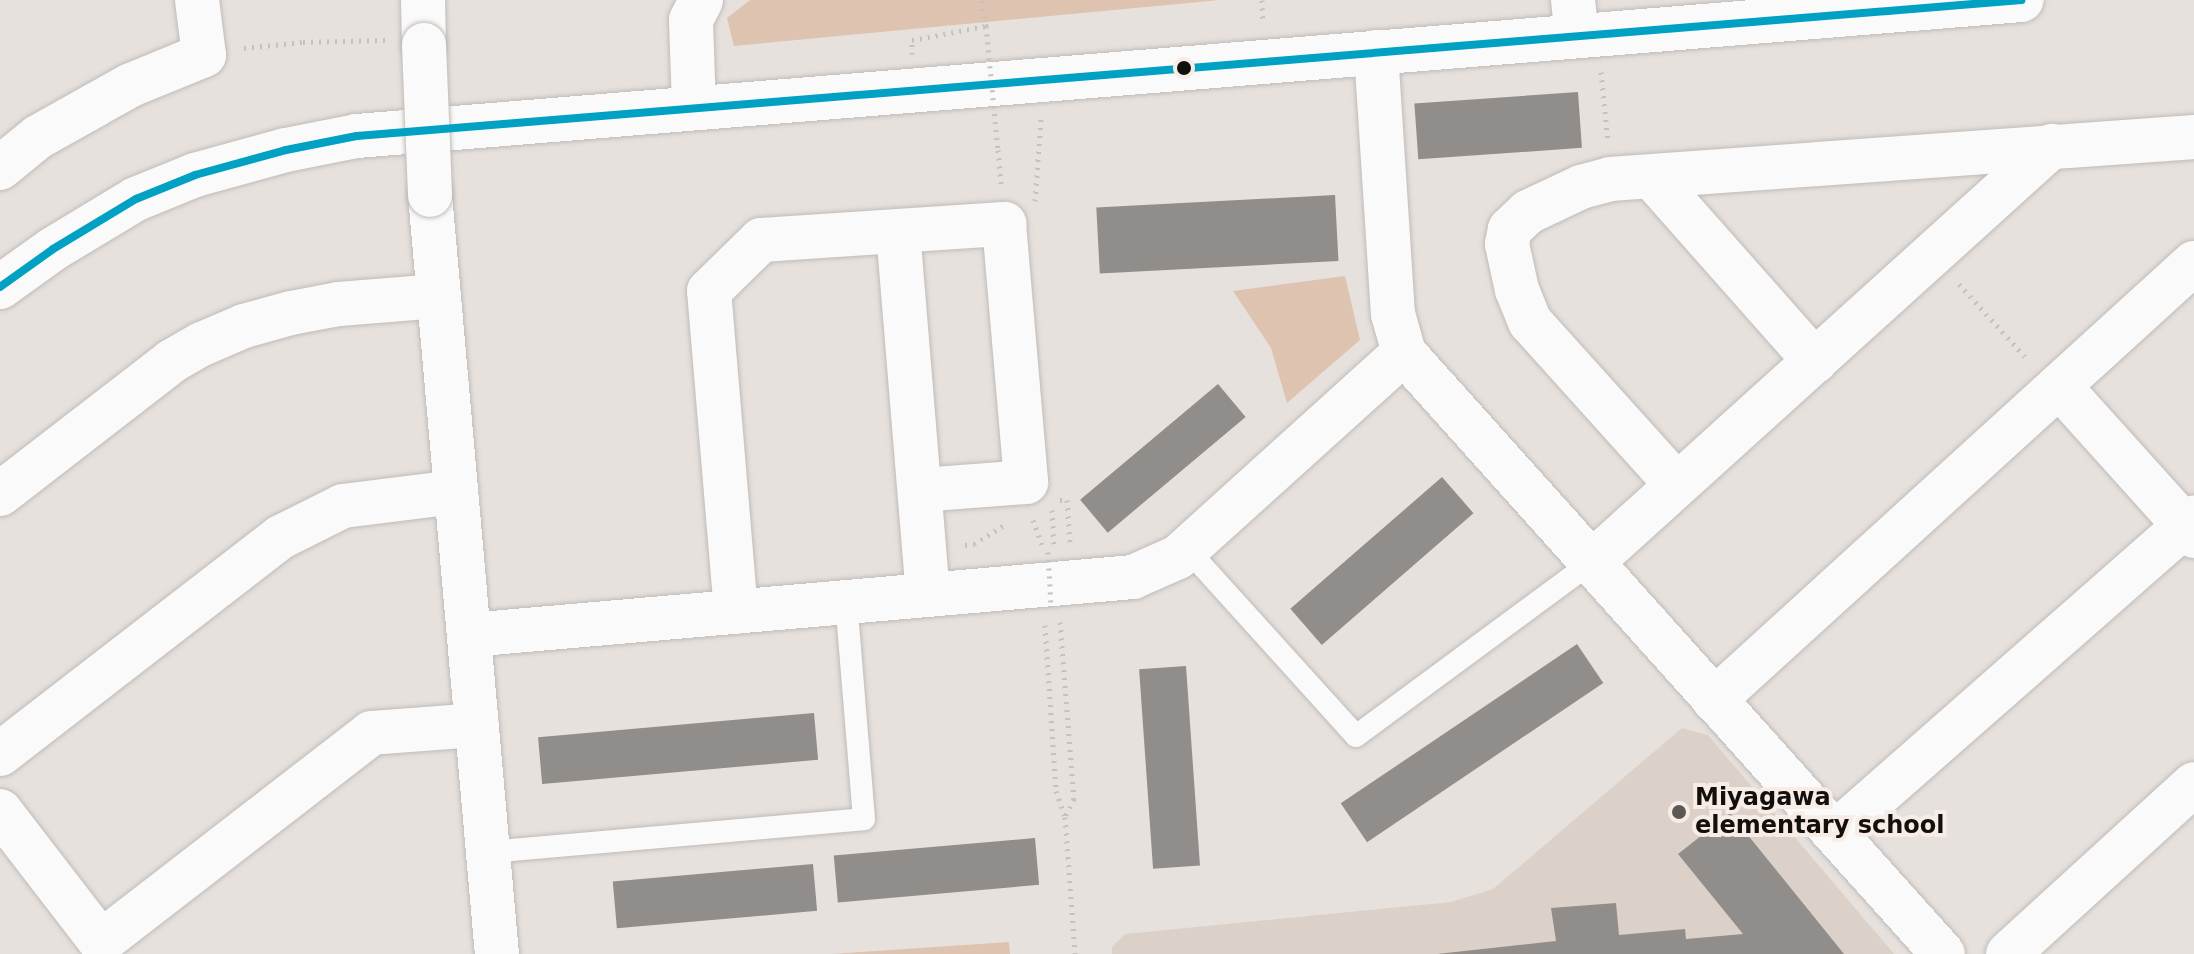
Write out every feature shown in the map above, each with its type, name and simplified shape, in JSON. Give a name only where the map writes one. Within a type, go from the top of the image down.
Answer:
[{"type":"street","points":[[0,168],[38,137],[107,98],[204,55],[197,0]]},
{"type":"street","points":[[423,0],[412,42],[430,195],[497,954]]},
{"type":"street","points":[[694,107],[691,20],[701,0]]},
{"type":"street","points":[[0,287],[53,249],[136,199],[195,175],[286,150],[357,136],[1376,52],[1912,4],[2021,0]]},
{"type":"street","points":[[1376,52],[1393,314],[1404,353],[1943,954]]},
{"type":"street","points":[[1677,485],[1530,322],[1517,290],[1507,244],[1510,229],[1528,212],[1610,179],[2194,137]]},
{"type":"street","points":[[1591,563],[2052,146]]},
{"type":"street","points":[[1652,177],[1815,361]]},
{"type":"street","points":[[736,612],[709,291],[761,240],[1004,224],[1026,482],[920,490]]},
{"type":"street","points":[[898,231],[928,595]]},
{"type":"street","points":[[1714,700],[2194,263]]},
{"type":"street","points":[[0,494],[172,361],[202,344],[244,326],[291,313],[339,304],[439,296]]},
{"type":"street","points":[[469,635],[1133,577],[1154,570],[1187,549],[1404,353]]},
{"type":"street","points":[[1835,833],[2191,527],[2059,386]]},
{"type":"street","points":[[0,754],[281,537],[301,525],[343,506],[456,492]]},
{"type":"street","points":[[0,811],[101,942],[371,733],[477,725]]},
{"type":"street","points":[[2008,954],[2194,784]]},
{"type":"lane","points":[[1187,549],[1356,736],[1591,563]]},
{"type":"lane","points":[[488,852],[864,819],[846,602]]},
{"type":"path","points":[[981,0],[998,150]]},
{"type":"path","points":[[1262,0],[1264,27]]},
{"type":"path","points":[[912,40],[986,26]]},
{"type":"path","points":[[1583,34],[1608,152]]},
{"type":"path","points":[[204,55],[303,42],[412,42]]},
{"type":"path","points":[[1034,211],[1041,115]]},
{"type":"path","points":[[1932,255],[2043,377],[2059,386]]},
{"type":"path","points":[[1051,501],[1067,500],[1070,551]]},
{"type":"path","points":[[1052,517],[1054,545]]},
{"type":"path","points":[[1035,520],[1041,544],[1048,552],[1051,605]]},
{"type":"path","points":[[1045,620],[1056,791],[1065,817],[1075,954]]},
{"type":"path","points":[[1060,622],[1074,799],[1065,817]]},
{"type":"shaded area","points":[[750,0],[1220,0],[734,46],[727,18]]},
{"type":"shaded area","points":[[1345,276],[1360,340],[1287,403],[1271,348],[1233,291]]},
{"type":"shaded area","name":"Miyagawa elementary school","points":[[1682,728],[1708,735],[1894,954],[1112,954],[1112,947],[1125,934],[1451,902],[1493,889]]},
{"type":"shaded area","points":[[1009,942],[1010,954],[831,954]]},
{"type":"building","points":[[1578,92],[1582,148],[1418,159],[1414,103]]},
{"type":"building","points":[[1335,195],[1338,261],[1100,273],[1096,208]]},
{"type":"building","points":[[1218,384],[1246,417],[1108,533],[1080,500]]},
{"type":"building","points":[[1442,477],[1473,513],[1322,645],[1290,609]]},
{"type":"building","points":[[1577,644],[1603,683],[1367,842],[1341,803]]},
{"type":"building","points":[[1186,666],[1200,866],[1153,869],[1139,669]]},
{"type":"building","points":[[814,713],[818,760],[542,784],[538,737]]},
{"type":"building","points":[[1730,813],[1844,954],[1437,954],[1556,941],[1551,908],[1616,903],[1619,935],[1685,929],[1686,939],[1743,934],[1678,854]]},
{"type":"building","points":[[1035,838],[1039,885],[838,902],[834,856]]},
{"type":"building","points":[[813,864],[817,911],[617,928],[613,882]]},
{"type":"transit line","points":[[0,287],[53,249],[136,199],[195,175],[286,150],[357,136],[2021,0]]},
{"type":"place","name":"Miyagawa elementary school","points":[[1679,812]]}]
